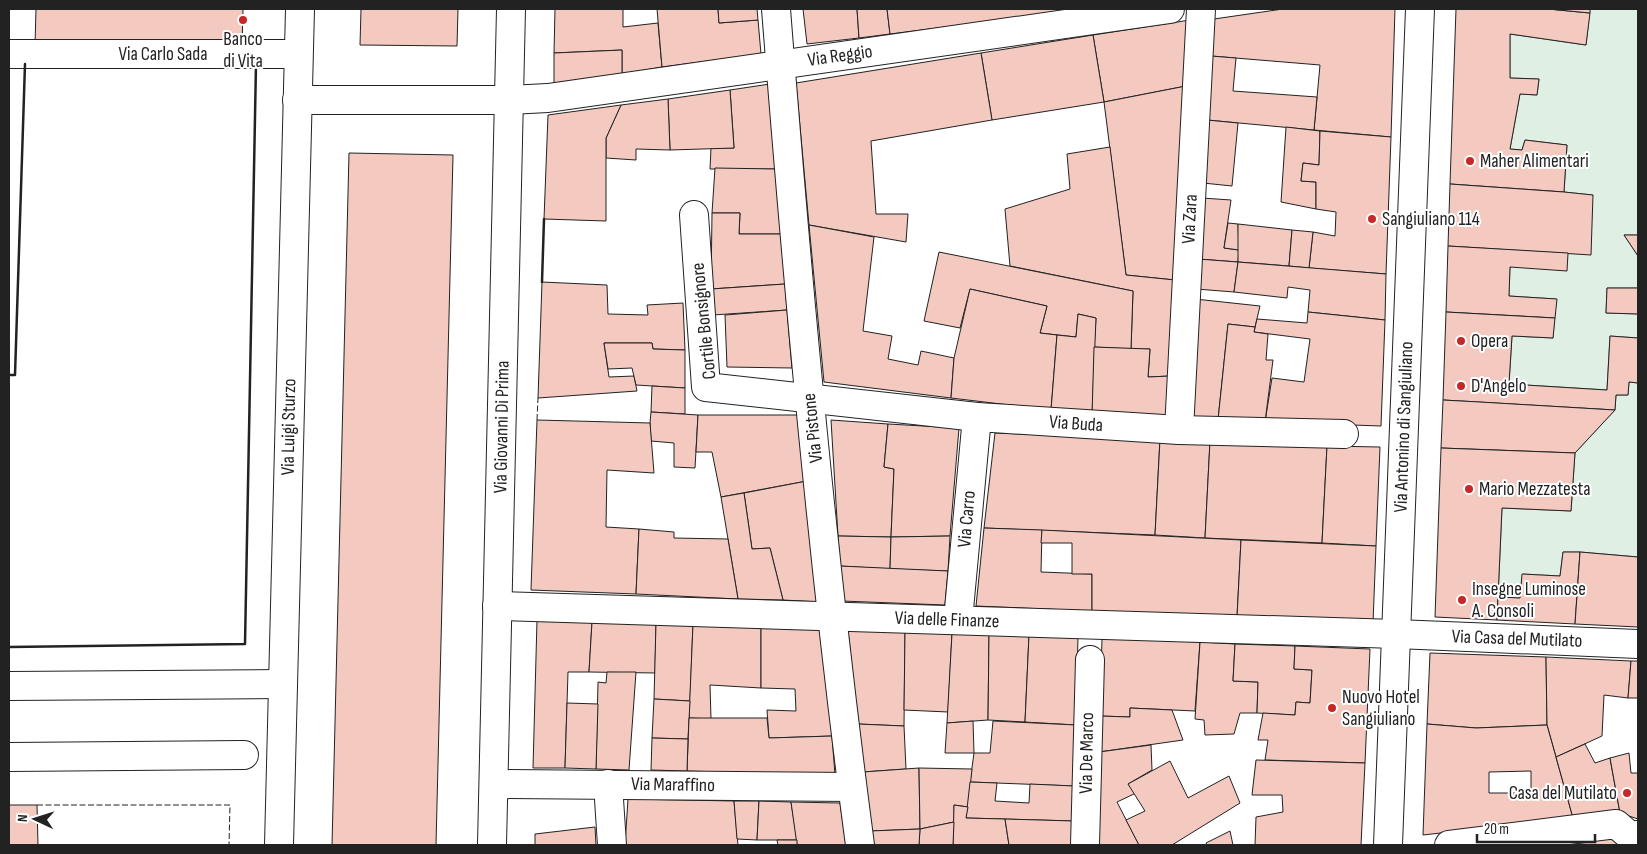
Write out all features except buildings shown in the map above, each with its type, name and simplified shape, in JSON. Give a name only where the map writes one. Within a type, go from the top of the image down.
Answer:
[{"type":"street","name":"Via Luigi Sturzo","points":[[280,845],[300,9]]},
{"type":"street","name":"Via Giovanni Di Prima","points":[[492,845],[511,9]]},
{"type":"street","name":"Via Pistone","points":[[776,9],[810,398],[832,616],[860,845]]},
{"type":"street","name":"Via Zara","points":[[1179,430],[1201,9]]},
{"type":"street","name":"Via Antonino di Sangiuliano","points":[[1388,845],[1420,9]]},
{"type":"street","name":"Via Reggio","points":[[509,100],[548,98],[1156,10]]},
{"type":"street","name":"Via Carlo Sada","points":[[18,54],[298,54]]},
{"type":"street","points":[[297,100],[509,100]]},
{"type":"street","name":"Cortile Bonsignore","points":[[694,215],[706,387],[810,398]]},
{"type":"street","name":"Via Buda","points":[[810,398],[977,417],[1179,430],[1344,434]]},
{"type":"street","name":"Via Carro","points":[[958,620],[977,417]]},
{"type":"street","name":"Via delle Finanze","points":[[498,606],[1396,634]]},
{"type":"street","name":"Via Casa del Mutilato","points":[[1396,634],[1638,644]]},
{"type":"street","name":"Via De Marco","points":[[1085,845],[1090,660]]},
{"type":"street","points":[[9,686],[283,684]]},
{"type":"street","points":[[9,757],[244,755]]},
{"type":"street","name":"Via Maraffino","points":[[494,784],[852,787]]},
{"type":"street","points":[[608,784],[612,845]]},
{"type":"street","points":[[1449,845],[1616,824],[1634,839]]},
{"type":"green space","points":[[1590,9],[1638,9],[1638,235],[1624,235],[1638,256],[1638,288],[1607,288],[1606,313],[1638,314],[1638,338],[1610,336],[1607,390],[1509,384],[1512,336],[1553,338],[1556,299],[1509,296],[1510,267],[1568,253],[1593,195],[1564,192],[1567,145],[1525,140],[1522,150],[1510,149],[1520,94],[1537,95],[1539,79],[1510,78],[1510,34],[1586,45]]},
{"type":"green space","points":[[1629,382],[1638,383],[1638,557],[1563,552],[1560,576],[1523,574],[1520,598],[1498,597],[1502,508],[1571,511],[1575,453],[1615,410],[1616,395],[1628,395]]},
{"type":"fence","points":[[537,420],[538,398]]},
{"type":"fence","points":[[37,805],[230,805],[229,845]]},
{"type":"wall","points":[[9,375],[15,375],[25,64]]},
{"type":"wall","points":[[9,647],[245,644],[255,64]]},
{"type":"wall","points":[[542,282],[544,219]]},
{"type":"place","name":"Banco di Vita","points":[[243,20]]},
{"type":"place","name":"Maher Alimentari","points":[[1470,161]]},
{"type":"place","name":"Sangiuliano 114","points":[[1372,219]]},
{"type":"place","name":"Opera","points":[[1461,341]]},
{"type":"place","name":"D'Angelo","points":[[1461,386]]},
{"type":"place","name":"Mario Mezzatesta","points":[[1469,489]]},
{"type":"place","name":"Insegne Luminose A. Consoli","points":[[1462,600]]},
{"type":"place","name":"Nuovo Hotel Sangiuliano","points":[[1332,708]]},
{"type":"place","name":"Casa del Mutilato","points":[[1627,793]]}]
